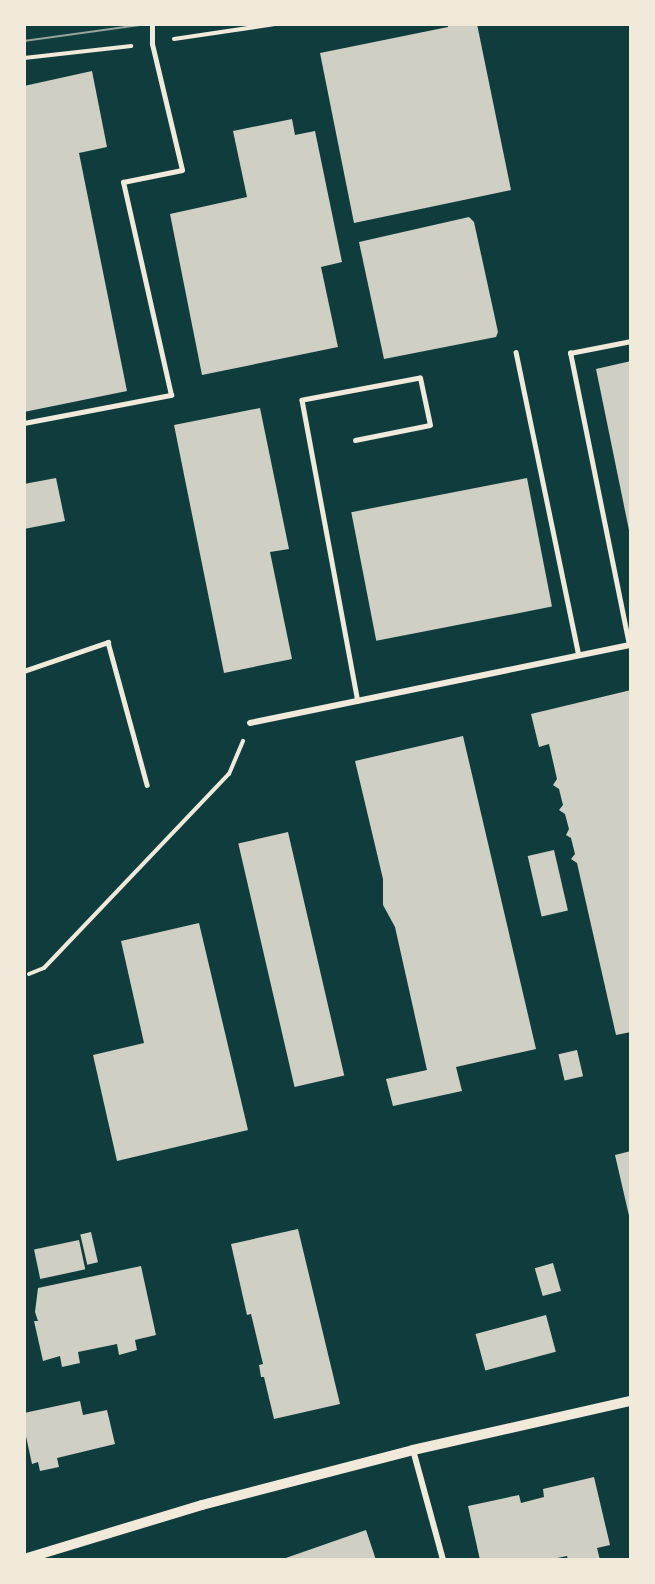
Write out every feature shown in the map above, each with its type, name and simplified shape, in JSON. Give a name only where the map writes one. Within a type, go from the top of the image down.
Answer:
[{"type":"street","points":[[250,723],[630,645]]},
{"type":"street","points":[[24,1559],[201,1505],[413,1450],[631,1401]]},
{"type":"street","points":[[413,1450],[443,1560]]},
{"type":"lane","points":[[24,423],[171,395],[123,182],[182,170],[152,44],[152,24]]},
{"type":"lane","points":[[630,645],[570,353],[631,341]]},
{"type":"lane","points":[[516,352],[579,655]]},
{"type":"lane","points":[[355,440],[430,425],[420,378],[302,400],[358,701]]},
{"type":"lane","points":[[24,670],[108,642],[147,785]]},
{"type":"path","points":[[28,974],[44,968],[229,774],[250,723]]},
{"type":"building","points":[[448,24],[477,24],[511,190],[354,223],[320,53],[448,27]]},
{"type":"building","points":[[92,71],[107,147],[79,153],[127,391],[24,412],[24,86]]},
{"type":"building","points":[[292,119],[295,135],[315,131],[342,262],[321,267],[338,347],[202,375],[170,214],[247,197],[233,131]]},
{"type":"building","points":[[469,217],[474,222],[498,332],[496,337],[384,359],[359,242]]},
{"type":"building","points":[[631,361],[631,535],[630,535],[596,369]]},
{"type":"building","points":[[260,408],[289,549],[270,552],[292,659],[224,673],[174,425]]},
{"type":"building","points":[[56,478],[65,521],[24,529],[24,484]]},
{"type":"building","points":[[527,478],[552,607],[376,641],[351,512]]},
{"type":"building","points":[[631,690],[631,1032],[616,1035],[577,863],[571,859],[575,854],[571,838],[566,835],[569,829],[565,814],[559,810],[563,805],[559,789],[553,785],[557,779],[549,744],[539,747],[531,714]]},
{"type":"building","points":[[463,736],[536,1049],[456,1067],[462,1091],[393,1106],[386,1079],[427,1070],[395,927],[383,905],[383,879],[355,761]]},
{"type":"building","points":[[288,832],[344,1076],[295,1087],[238,843]]},
{"type":"building","points":[[554,850],[568,910],[542,916],[528,856]]},
{"type":"building","points":[[199,923],[248,1130],[117,1161],[93,1055],[144,1043],[121,941]]},
{"type":"building","points":[[577,1050],[583,1076],[565,1081],[558,1054]]},
{"type":"building","points":[[631,1151],[631,1220],[630,1220],[615,1155]]},
{"type":"building","points":[[298,1229],[340,1404],[274,1419],[264,1377],[261,1377],[259,1365],[263,1364],[251,1314],[247,1315],[231,1244]]},
{"type":"building","points":[[91,1232],[98,1262],[87,1265],[80,1234]]},
{"type":"building","points":[[79,1240],[85,1269],[40,1279],[34,1250]]},
{"type":"building","points":[[553,1263],[561,1291],[543,1296],[535,1268]]},
{"type":"building","points":[[141,1266],[156,1335],[135,1340],[137,1350],[119,1355],[117,1344],[78,1352],[80,1363],[62,1367],[60,1356],[43,1361],[34,1321],[38,1321],[35,1312],[38,1288]]},
{"type":"building","points":[[546,1315],[556,1352],[485,1371],[475,1334]]},
{"type":"building","points":[[80,1401],[83,1415],[107,1410],[115,1444],[57,1458],[59,1467],[40,1471],[38,1462],[32,1464],[24,1427],[24,1413]]},
{"type":"building","points":[[594,1477],[610,1545],[597,1548],[600,1560],[568,1560],[567,1556],[548,1560],[480,1560],[468,1506],[519,1495],[521,1503],[544,1497],[543,1489]]},
{"type":"building","points":[[366,1530],[376,1560],[280,1560]]},
{"type":"tram line","points":[[24,25],[29,24]]},
{"type":"tram line","points":[[24,41],[147,24]]}]
